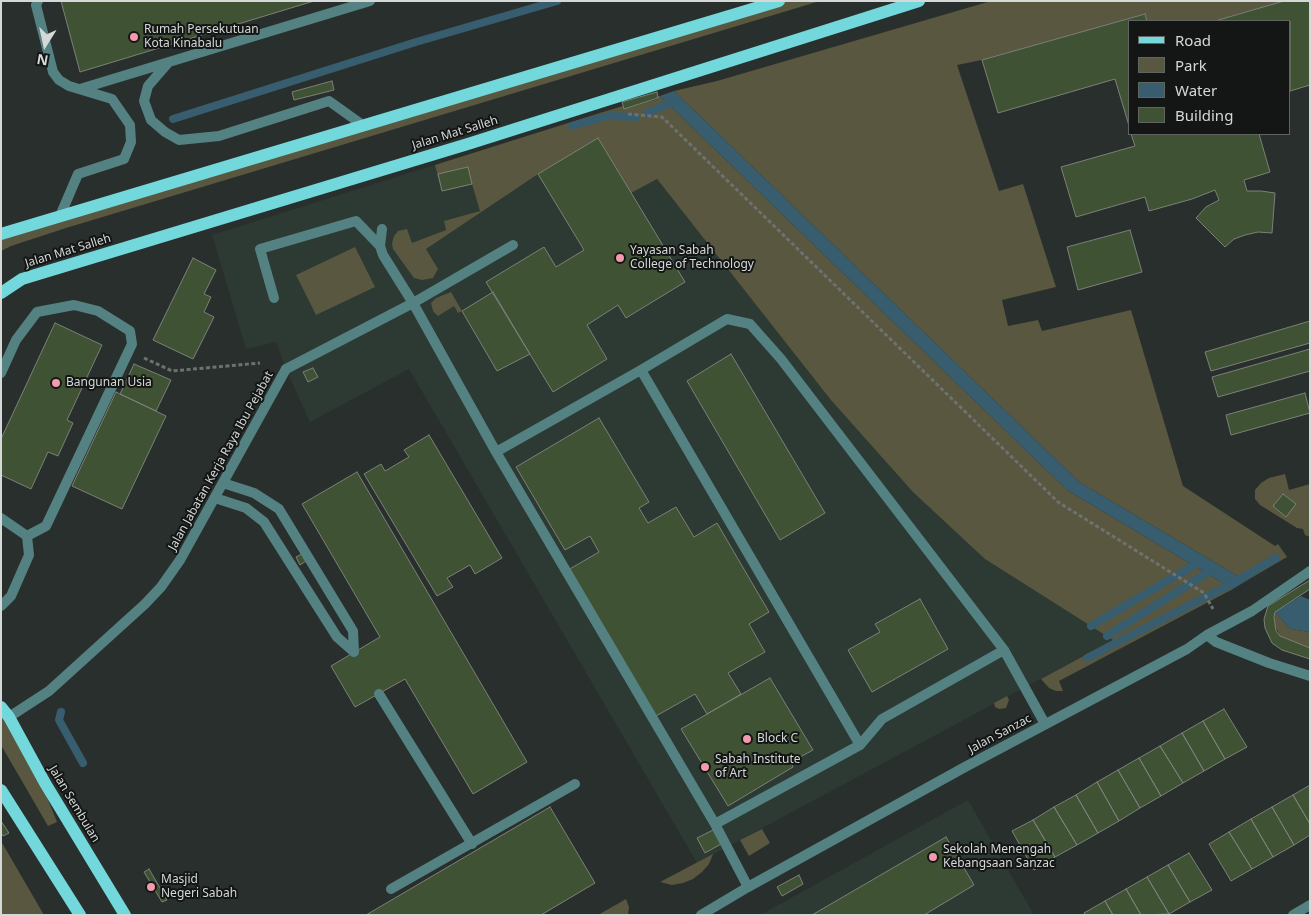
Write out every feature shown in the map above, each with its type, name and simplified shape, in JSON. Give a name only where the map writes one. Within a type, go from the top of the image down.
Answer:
[{"type":"main road","points":[[1,234],[778,1]]},
{"type":"main road","name":"Jalan Mat Salleh","points":[[1,293],[22,279],[471,143],[919,1]]},
{"type":"main road","name":"Jalan Sembulan","points":[[4,714],[125,915]]},
{"type":"main road","points":[[1,790],[80,915]]},
{"type":"street","points":[[38,1],[36,5],[53,72],[59,80],[112,99],[130,125],[131,142],[124,159],[78,174],[60,216]]},
{"type":"street","points":[[80,89],[370,1]]},
{"type":"street","points":[[169,63],[148,86],[144,101],[151,120],[165,132],[179,140],[219,136],[329,101],[364,126]]},
{"type":"street","points":[[274,298],[260,249],[356,221],[380,246],[386,260],[413,303],[496,452],[715,824],[748,887]]},
{"type":"street","points":[[380,246],[382,228]]},
{"type":"street","name":"Jalan Jabatan Kerja Raya Ibu Pejabat","points":[[4,714],[49,690],[145,604],[161,587],[180,560],[286,369],[413,303],[512,245]]},
{"type":"street","points":[[1,373],[16,340],[37,312],[74,305],[98,311],[130,331],[132,344],[46,526],[27,536]]},
{"type":"street","points":[[496,452],[727,319],[750,324],[781,359],[1004,650],[1045,724]]},
{"type":"street","points":[[641,370],[860,745]]},
{"type":"street","points":[[215,498],[246,508],[264,522],[337,637],[354,652],[354,631],[279,509],[254,493],[223,483]]},
{"type":"street","points":[[1,518],[27,536],[29,555],[11,596],[1,606]]},
{"type":"street","name":"Jalan Sanzac","points":[[701,915],[748,887],[1045,724],[1187,649],[1207,635],[1252,611],[1310,572]]},
{"type":"street","points":[[1207,635],[1216,642],[1269,663],[1310,676]]},
{"type":"street","points":[[715,824],[860,745],[882,719],[1004,650]]},
{"type":"street","points":[[378,694],[472,844]]},
{"type":"street","points":[[391,889],[575,784]]},
{"type":"street","points":[[1293,915],[1310,905]]},
{"type":"path","points":[[623,114],[662,117],[1058,502],[1204,593],[1213,609]]},
{"type":"path","points":[[128,351],[172,371],[260,363]]},
{"type":"shaded area","points":[[603,112],[719,257],[1113,640],[697,863],[409,369],[310,422],[276,342],[246,349],[212,235]]},
{"type":"shaded area","name":"Sekolah Menengah Kebangsaan Sanzac","points":[[968,800],[1034,915],[760,915]]},
{"type":"green space","points":[[779,1],[820,1],[66,228],[1,251],[1,234]]},
{"type":"green space","points":[[991,1],[1284,1],[1218,20],[1147,20],[1145,14],[982,60],[957,65],[999,191],[1023,184],[1056,287],[1002,300],[1008,326],[1038,320],[1042,331],[1131,310],[1183,486],[1275,546],[1278,544],[1287,557],[1246,581],[1079,482],[674,91],[717,81]]},
{"type":"green space","points":[[658,96],[1067,490],[1233,589],[1059,681],[1063,691],[1049,688],[1041,679],[1113,640],[985,559],[913,492],[831,400],[657,179],[631,193],[598,139],[538,174],[426,249],[438,269],[433,278],[422,280],[414,278],[393,249],[392,243],[398,231],[407,229],[412,243],[446,230],[444,221],[480,211],[472,184],[442,191],[435,165],[623,106],[624,109],[658,99]]},
{"type":"green space","points":[[355,247],[375,287],[316,315],[296,275]]},
{"type":"green space","points":[[451,292],[462,311],[458,313],[454,306],[438,316],[433,311],[431,303],[436,298]]},
{"type":"green space","points":[[1285,474],[1289,490],[1310,484],[1310,537],[1305,535],[1303,529],[1297,528],[1260,505],[1255,499],[1255,490],[1261,483],[1269,478]]},
{"type":"green space","points":[[1275,612],[1290,629],[1310,632],[1310,648],[1280,636],[1274,624]]},
{"type":"green space","points":[[1007,696],[1009,700],[1006,708],[999,709],[995,707],[994,703]]},
{"type":"green space","points":[[1,711],[32,760],[57,822],[48,826],[1,745]]},
{"type":"green space","points":[[762,829],[770,843],[749,856],[740,840]]},
{"type":"green space","points":[[1,841],[44,915],[1,915]]},
{"type":"green space","points":[[713,854],[709,864],[693,879],[672,885],[660,882]]},
{"type":"green space","points":[[626,899],[629,907],[628,915],[598,915]]},
{"type":"water","points":[[674,91],[1079,482],[1246,581],[1233,589],[1067,490],[660,96]]},
{"type":"water","points":[[1301,596],[1310,600],[1310,632],[1290,629],[1275,612]]},
{"type":"building","name":"Rumah Persekutuan Kota Kinabalu","points":[[61,1],[314,1],[80,72]]},
{"type":"building","points":[[1284,1],[1310,1],[1310,85],[1291,91],[1291,20],[1218,20]]},
{"type":"building","points":[[1145,14],[1147,20],[1128,20],[1128,122],[1115,79],[998,113],[982,60]]},
{"type":"building","points":[[332,81],[334,90],[294,100],[292,92]]},
{"type":"building","points":[[657,92],[658,98],[624,109],[622,102]]},
{"type":"building","points":[[1131,135],[1259,135],[1270,172],[1244,180],[1247,191],[1275,193],[1272,233],[1258,232],[1245,235],[1234,239],[1225,247],[1196,218],[1206,207],[1219,200],[1215,190],[1192,199],[1149,211],[1145,197],[1076,217],[1061,167],[1135,146]]},
{"type":"building","name":"Yayasan Sabah College of Technology","points":[[598,138],[685,282],[626,318],[618,305],[587,325],[607,359],[553,392],[486,282],[544,247],[556,267],[584,250],[538,174]]},
{"type":"building","points":[[468,167],[472,184],[442,191],[438,174]]},
{"type":"building","points":[[1130,230],[1142,272],[1078,290],[1067,247]]},
{"type":"building","points":[[193,258],[216,270],[204,294],[211,297],[204,312],[214,317],[193,359],[153,340]]},
{"type":"building","points":[[493,292],[530,354],[497,371],[462,311]]},
{"type":"building","points":[[1310,321],[1310,343],[1211,371],[1205,352]]},
{"type":"building","name":"Bangunan Usia","points":[[55,323],[102,345],[67,420],[73,423],[58,456],[48,452],[31,489],[1,475],[1,439]]},
{"type":"building","points":[[1310,349],[1310,371],[1218,397],[1212,377]]},
{"type":"building","points":[[731,354],[825,513],[780,540],[687,381]]},
{"type":"building","points":[[134,364],[171,380],[156,411],[120,394]]},
{"type":"building","points":[[313,368],[318,377],[308,382],[303,372]]},
{"type":"building","points":[[116,392],[166,416],[122,509],[72,486]]},
{"type":"building","points":[[1305,393],[1310,413],[1231,435],[1226,415]]},
{"type":"building","points":[[599,418],[649,502],[639,508],[648,523],[676,507],[694,537],[717,523],[769,612],[749,624],[765,652],[728,673],[741,694],[707,714],[695,694],[656,716],[568,570],[599,552],[590,536],[565,550],[516,467]]},
{"type":"building","points":[[429,435],[502,558],[475,574],[470,565],[447,578],[453,587],[437,596],[364,474],[381,464],[385,471],[409,457],[404,450]]},
{"type":"building","points":[[357,472],[527,762],[473,794],[405,679],[355,707],[331,666],[380,637],[302,504]]},
{"type":"building","points":[[1283,494],[1296,504],[1286,517],[1273,506]]},
{"type":"building","points":[[302,554],[306,561],[300,565],[296,557]]},
{"type":"building","points":[[1310,580],[1310,589],[1275,612],[1274,617],[1276,631],[1280,636],[1310,648],[1310,659],[1282,650],[1272,643],[1265,628],[1264,619],[1268,606]]},
{"type":"building","points":[[920,599],[948,649],[872,692],[848,650],[880,632],[875,624]]},
{"type":"building","name":"Block C","points":[[770,678],[813,750],[791,762],[793,767],[728,806],[681,729]]},
{"type":"building","points":[[1224,709],[1247,747],[1225,759],[1203,721]]},
{"type":"building","points":[[1203,721],[1225,759],[1204,771],[1182,733]]},
{"type":"building","points":[[1182,733],[1204,771],[1183,783],[1160,746]]},
{"type":"building","points":[[1160,746],[1183,783],[1161,796],[1139,758]]},
{"type":"building","points":[[1139,758],[1161,796],[1140,808],[1118,770]]},
{"type":"building","points":[[1118,770],[1140,808],[1119,821],[1097,782]]},
{"type":"building","points":[[1097,782],[1119,821],[1098,833],[1076,795]]},
{"type":"building","points":[[1310,785],[1310,824],[1293,795]]},
{"type":"building","points":[[1076,795],[1098,833],[1077,845],[1054,807]]},
{"type":"building","points":[[1293,795],[1310,824],[1310,835],[1294,845],[1272,807]]},
{"type":"building","points":[[550,807],[595,883],[541,915],[366,915]]},
{"type":"building","points":[[1054,807],[1077,845],[1055,857],[1033,820]]},
{"type":"building","points":[[1272,807],[1294,845],[1273,857],[1251,819]]},
{"type":"building","points":[[1251,819],[1273,857],[1252,869],[1229,832]]},
{"type":"building","points":[[1033,820],[1055,857],[1034,870],[1012,831]]},
{"type":"building","points":[[1,821],[9,833],[3,836],[1,833]]},
{"type":"building","points":[[713,830],[721,844],[705,853],[697,838]]},
{"type":"building","points":[[1229,832],[1252,869],[1231,881],[1209,844]]},
{"type":"building","points":[[946,837],[974,885],[924,915],[812,915]]},
{"type":"building","points":[[1189,853],[1212,890],[1190,902],[1168,865]]},
{"type":"building","points":[[1168,865],[1190,902],[1169,914],[1147,877]]},
{"type":"building","points":[[149,869],[167,900],[162,902],[144,872]]},
{"type":"building","points":[[799,875],[803,884],[782,896],[777,887]]},
{"type":"building","points":[[1147,877],[1169,914],[1141,915],[1126,889]]},
{"type":"building","points":[[1126,889],[1141,915],[1113,915],[1105,901]]},
{"type":"building","points":[[1105,901],[1113,915],[1085,915],[1084,913]]},
{"type":"waterway","points":[[173,119],[416,42],[557,1]]},
{"type":"waterway","points":[[647,113],[675,101]]},
{"type":"waterway","points":[[611,116],[636,117]]},
{"type":"waterway","points":[[572,126],[604,117]]},
{"type":"waterway","points":[[1087,658],[1235,582],[1276,558]]},
{"type":"waterway","points":[[1091,626],[1201,561]]},
{"type":"waterway","points":[[1107,636],[1213,569]]},
{"type":"waterway","points":[[61,712],[59,720],[83,763]]},
{"type":"place","name":"Rumah Persekutuan Kota Kinabalu","points":[[134,37]]},
{"type":"place","name":"Yayasan Sabah College of Technology","points":[[620,258]]},
{"type":"place","name":"Bangunan Usia","points":[[56,383]]},
{"type":"place","name":"Block C","points":[[747,739]]},
{"type":"place","name":"Sabah Institute of Art","points":[[705,767]]},
{"type":"place","name":"Sekolah Menengah Kebangsaan Sanzac","points":[[933,857]]},
{"type":"place","name":"Masjid Negeri Sabah","points":[[151,887]]}]
